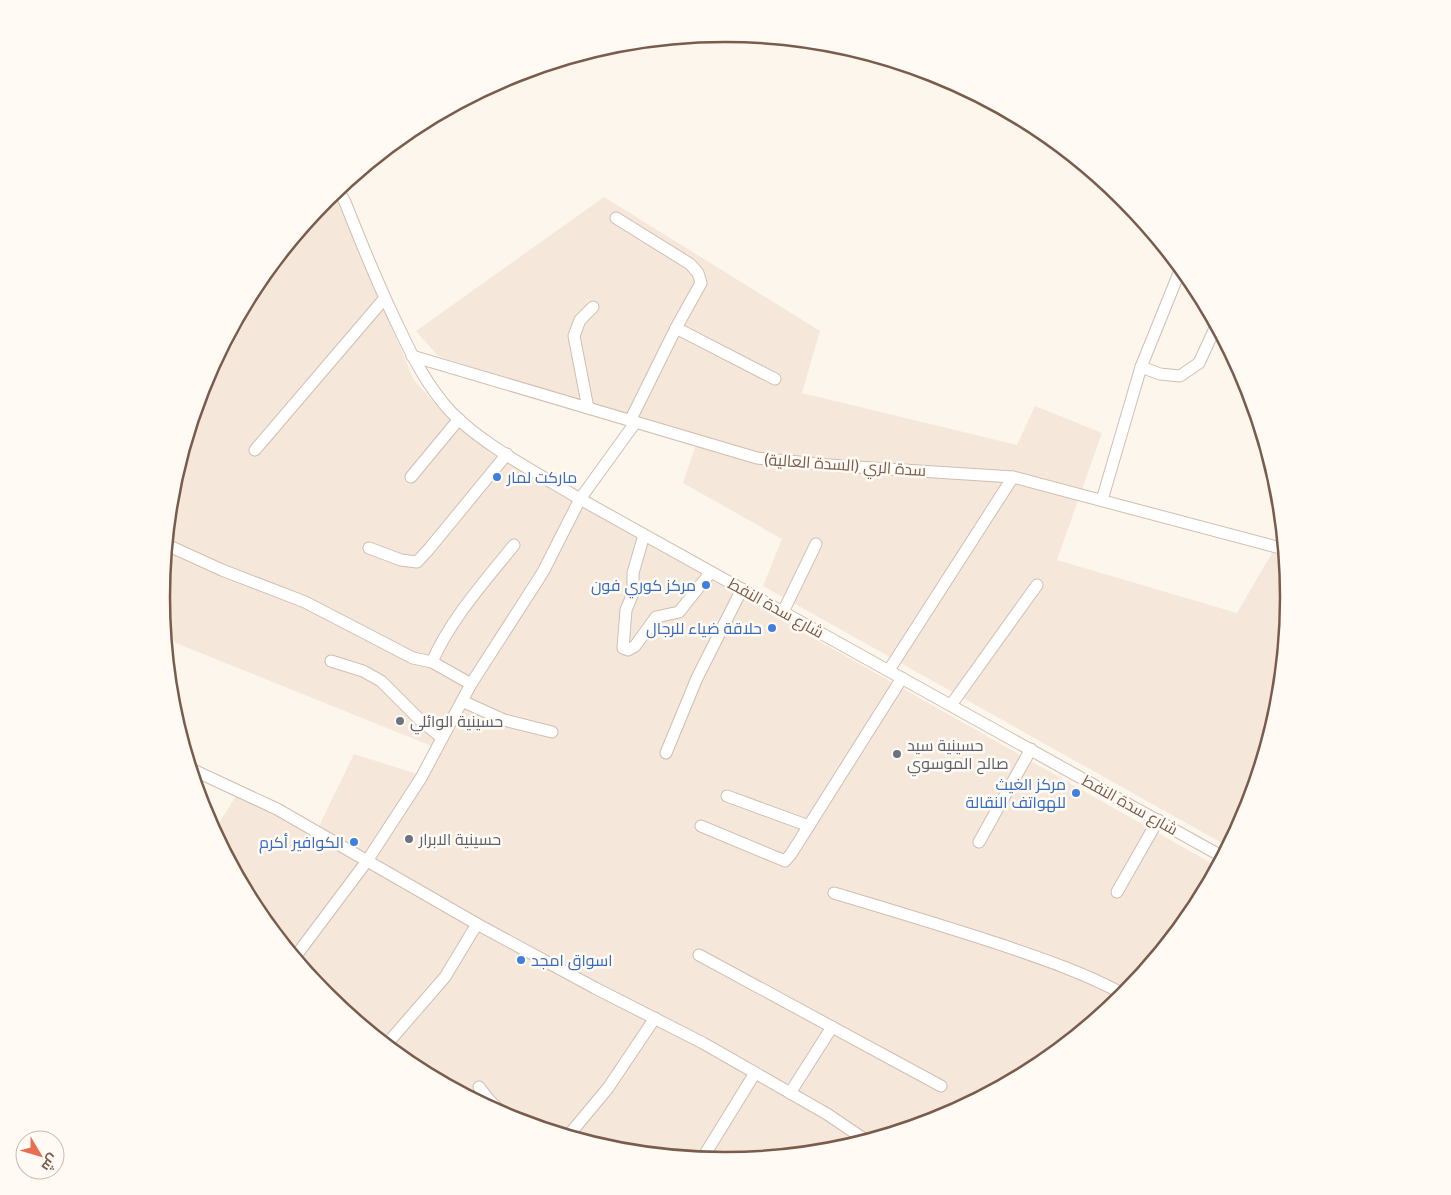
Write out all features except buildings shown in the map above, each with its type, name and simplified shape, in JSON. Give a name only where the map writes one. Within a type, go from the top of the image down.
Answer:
[{"type":"street","name":"شارع سدة النفط","points":[[342,197],[384,299],[412,356],[437,395],[459,419],[488,441],[580,499],[1217,854]]},
{"type":"street","points":[[298,951],[367,861],[421,778],[471,684],[543,572],[580,499],[633,422],[676,328],[701,283],[698,273],[690,264],[616,218]]},
{"type":"street","points":[[1102,500],[1140,367],[1178,276]]},
{"type":"street","points":[[255,450],[384,299]]},
{"type":"street","points":[[588,408],[574,336],[580,320],[593,307]]},
{"type":"street","points":[[676,328],[775,379]]},
{"type":"street","points":[[1140,367],[1160,374],[1180,376],[1199,363],[1213,333]]},
{"type":"street","name":"سدة الري (السدة العالية)","points":[[412,356],[757,458],[841,466],[1013,476],[1278,546]]},
{"type":"street","points":[[411,477],[459,419]]},
{"type":"street","points":[[369,548],[401,560],[417,562],[507,454]]},
{"type":"street","points":[[889,670],[1013,476]]},
{"type":"street","points":[[644,535],[633,573],[633,594],[626,610],[624,648],[628,650],[634,646],[656,617],[679,612],[711,572]]},
{"type":"street","points":[[783,612],[816,544]]},
{"type":"street","points":[[432,662],[442,641],[479,589],[514,545]]},
{"type":"street","points":[[173,548],[222,570],[305,602],[413,658],[432,662],[471,684]]},
{"type":"street","points":[[950,705],[1037,586]]},
{"type":"street","points":[[666,752],[697,678],[742,589]]},
{"type":"street","points":[[331,661],[363,671],[380,681],[419,719],[442,738]]},
{"type":"street","points":[[701,826],[785,860],[809,826],[902,678]]},
{"type":"street","points":[[462,701],[504,720],[552,732]]},
{"type":"street","points":[[979,842],[1031,750]]},
{"type":"street","points":[[199,773],[277,809],[477,924],[703,1042],[827,1114],[860,1136]]},
{"type":"street","points":[[728,796],[809,826]]},
{"type":"street","points":[[1117,892],[1158,820]]},
{"type":"street","points":[[834,894],[929,921],[1034,956],[1117,991]]},
{"type":"street","points":[[391,1040],[445,977],[477,924]]},
{"type":"street","points":[[699,955],[942,1086]]},
{"type":"street","points":[[572,1131],[608,1088],[655,1018]]},
{"type":"street","points":[[790,1093],[832,1027]]},
{"type":"street","points":[[707,1151],[755,1073]]},
{"type":"street","points":[[478,1087],[489,1099]]},
{"type":"shaded area","points":[[604,197],[820,331],[802,393],[1017,445],[1035,406],[1102,433],[1057,560],[1237,613],[1272,553],[1278,554],[1279,634],[1270,706],[1251,776],[1223,843],[763,586],[782,539],[683,483],[698,439],[438,356],[416,331]]},
{"type":"shaded area","points":[[337,201],[414,380],[453,424],[575,503],[1212,864],[1187,906],[1166,935],[1118,990],[1091,1015],[1034,1059],[971,1095],[938,1110],[869,1134],[798,1148],[762,1151],[689,1151],[653,1148],[582,1134],[513,1110],[480,1095],[417,1059],[360,1015],[333,990],[285,935],[245,875],[219,823],[241,788],[317,830],[354,754],[424,776],[439,749],[173,642],[170,598],[175,525],[181,489],[189,454],[213,385],[245,320],[264,289],[308,232]]},
{"type":"place","name":"ماركت لمار","points":[[497,477]]},
{"type":"place","name":"مركز كوري فون","points":[[706,585]]},
{"type":"place","name":"حلاقة ضياء للرجال","points":[[772,628]]},
{"type":"place","name":"حسينية الوائلي","points":[[400,721]]},
{"type":"place","name":"حسينية سيد صالح الموسوي","points":[[897,754]]},
{"type":"place","name":"مركز الغيث للهواتف النقالة","points":[[1076,793]]},
{"type":"place","name":"حسينية الابرار","points":[[409,839]]},
{"type":"place","name":"الكوافير أكرم","points":[[354,842]]},
{"type":"place","name":"اسواق امجد","points":[[521,960]]}]
